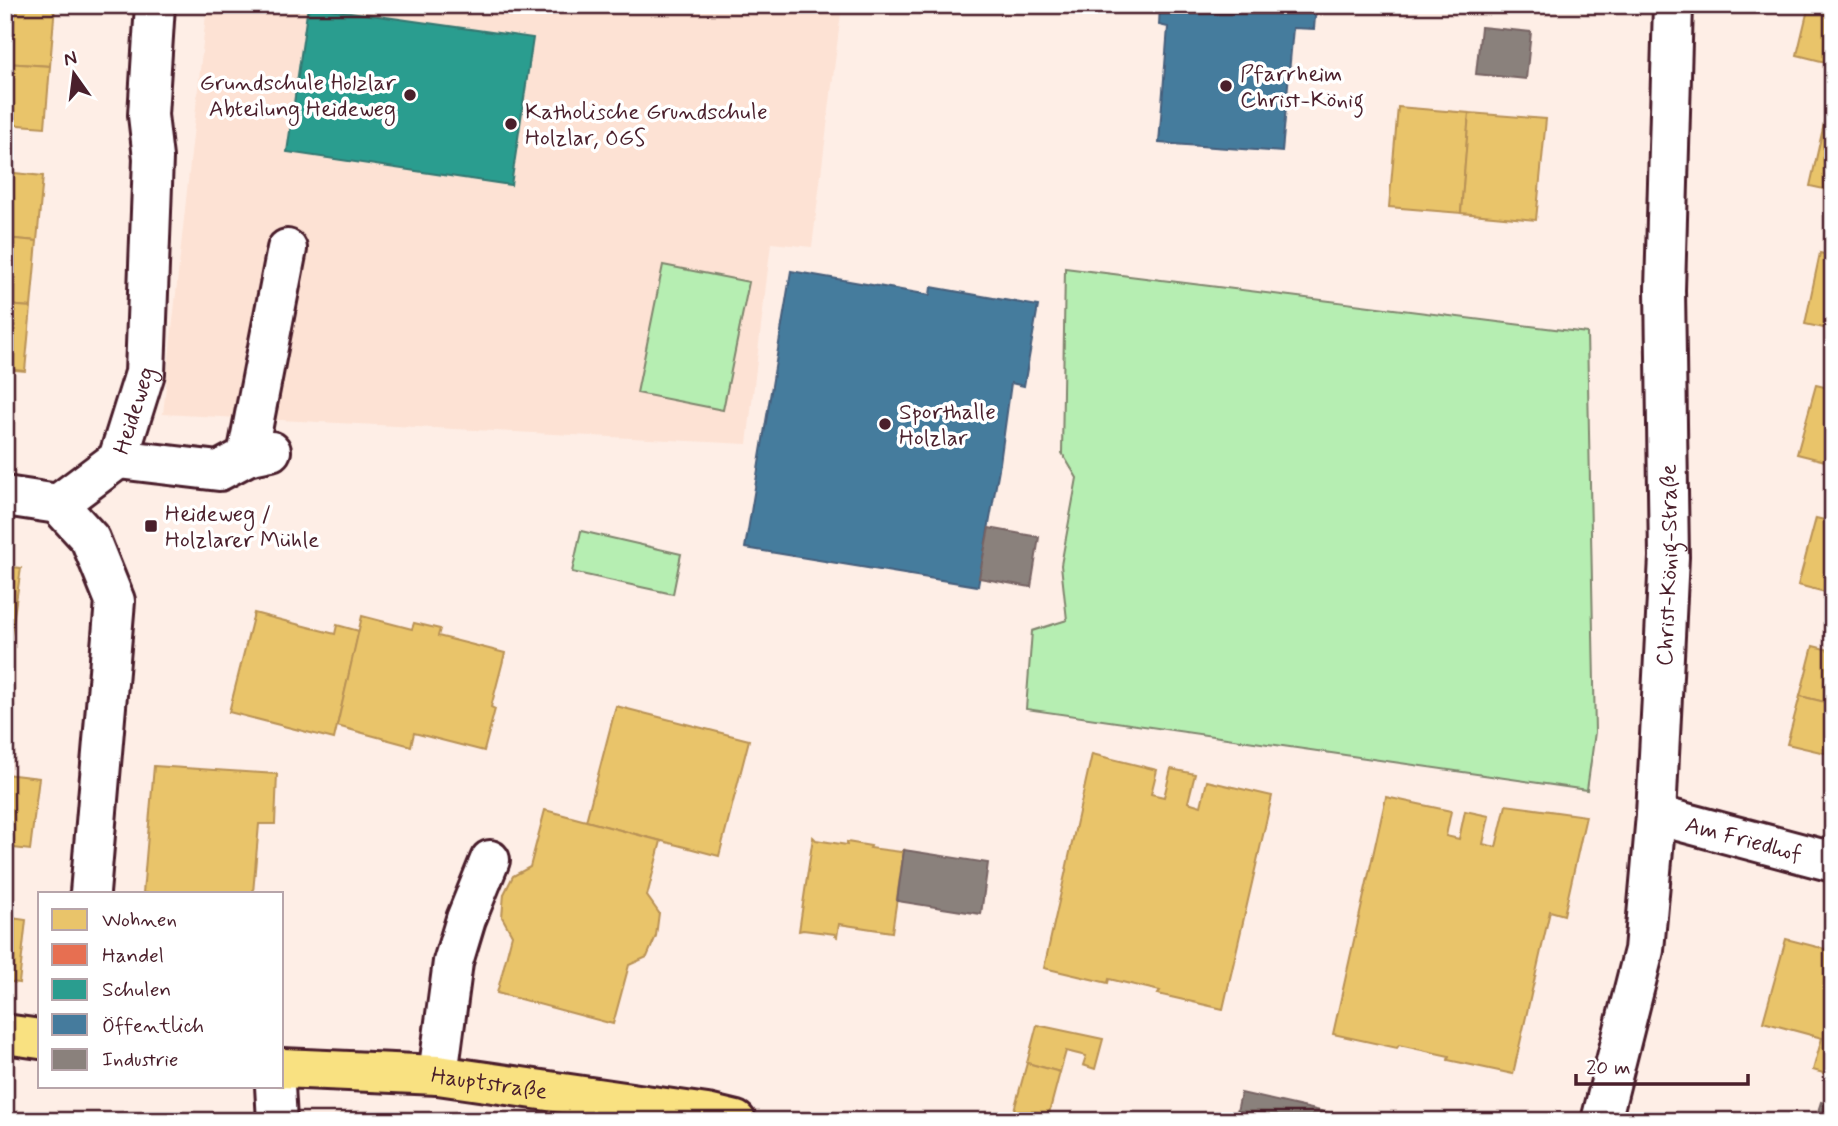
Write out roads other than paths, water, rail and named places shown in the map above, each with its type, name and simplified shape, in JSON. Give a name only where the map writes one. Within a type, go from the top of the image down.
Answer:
[{"type":"main road","points":[[5,1034],[38,1039]]},
{"type":"main road","name":"Hauptstraße","points":[[284,1068],[438,1075],[707,1114],[736,1121]]},
{"type":"street","name":"Heideweg","points":[[58,504],[118,459],[145,373],[153,158],[148,115],[155,5]]},
{"type":"street","name":"Christ-König-Straße","points":[[1601,1121],[1644,950],[1656,815],[1669,558],[1665,290],[1673,5]]},
{"type":"street","points":[[118,459],[219,471],[260,453],[287,249]]},
{"type":"street","points":[[5,496],[58,504],[90,539],[115,601],[90,892]]},
{"type":"street","name":"Am Friedhof","points":[[1656,815],[1833,862]]},
{"type":"street","points":[[438,1075],[453,962],[466,919],[490,860]]},
{"type":"street","points":[[275,1088],[277,1121]]},
{"type":"place","name":"Pfarrheim Christ-König","points":[[1226,86]]},
{"type":"place","name":"Grundschule Holzlar Abteilung Heideweg","points":[[410,95]]},
{"type":"place","name":"Katholische Grundschule Holzlar, OGS","points":[[511,124]]},
{"type":"place","name":"Sporthalle Holzlar","points":[[885,424]]},
{"type":"place","name":"Heideweg / Holzlarer Mühle","points":[[151,526]]}]
